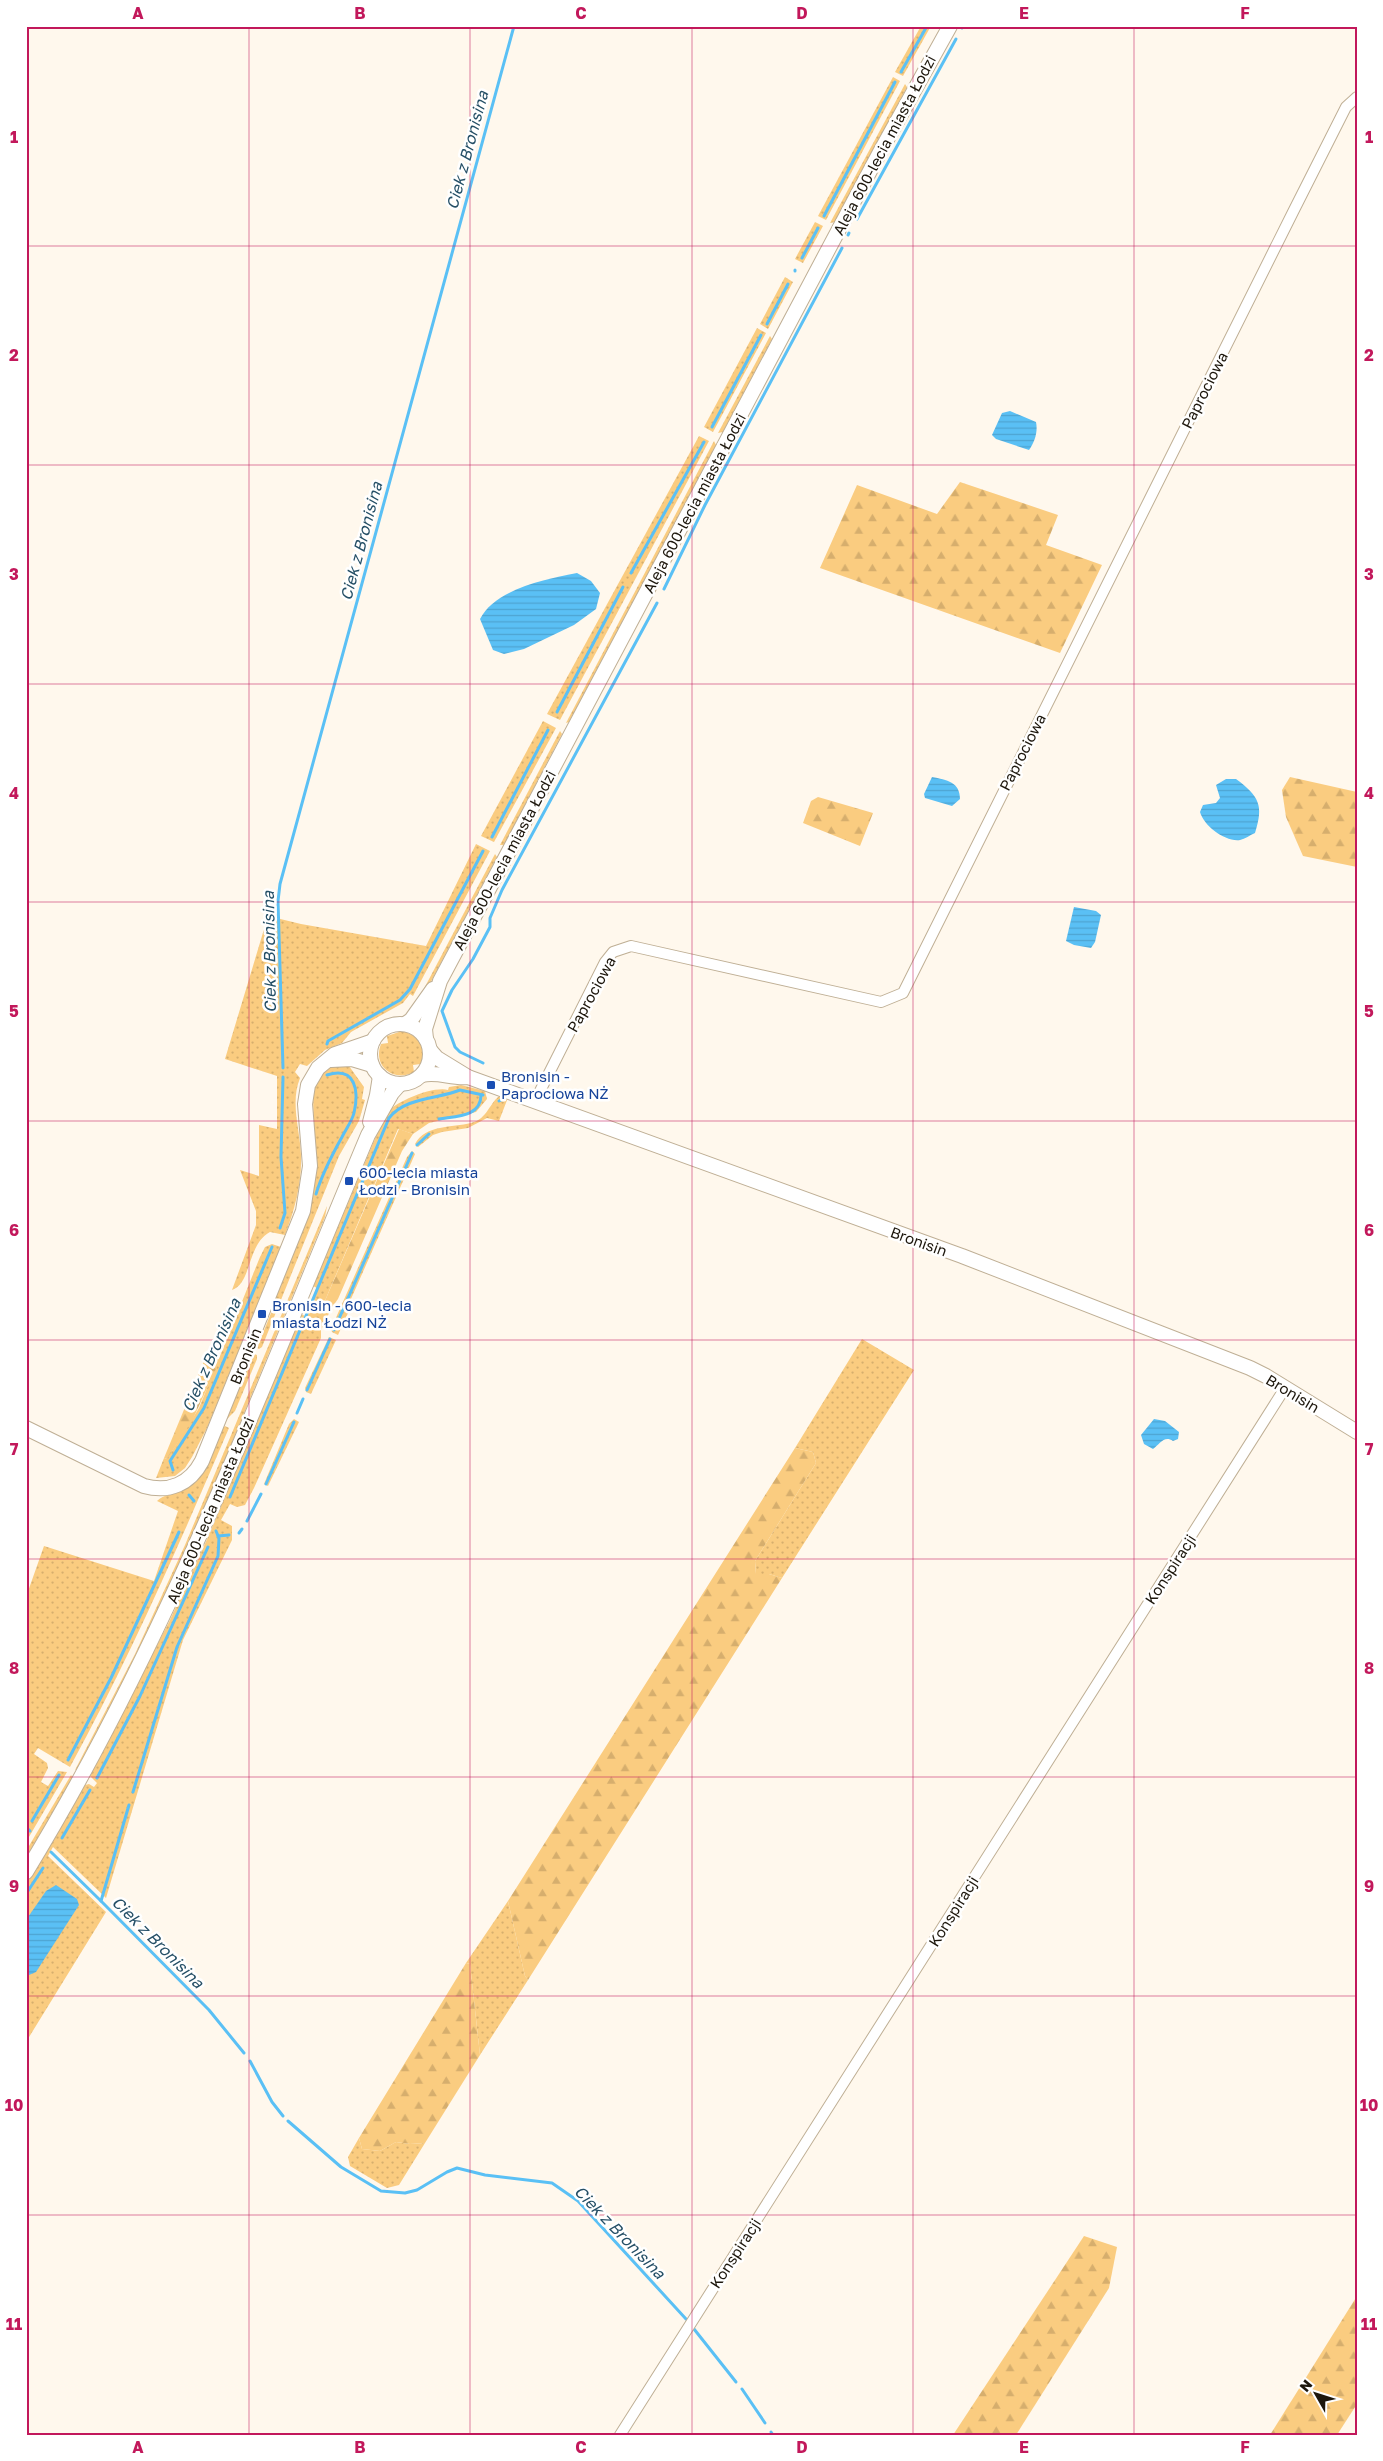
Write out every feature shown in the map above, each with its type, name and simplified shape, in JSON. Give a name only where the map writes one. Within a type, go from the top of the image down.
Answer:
[{"type":"main road","name":"Aleja 600-lecia miasta Łodzi","points":[[405,1024],[411,1020],[440,980],[880,152],[950,26]]},
{"type":"main road","name":"Aleja 600-lecia miasta Łodzi","points":[[428,1044],[425,1029],[440,980]]},
{"type":"main road","points":[[405,1024],[420,1032],[428,1044],[429,1062],[422,1075],[414,1080],[400,1084],[387,1081],[376,1070],[370,1056],[373,1041],[383,1030],[390,1026],[405,1024]]},
{"type":"main road","name":"Bronisin","points":[[26,1428],[131,1481],[152,1488],[164,1489],[178,1486],[196,1472],[300,1220],[307,1192],[310,1166],[305,1104],[306,1090],[315,1072],[328,1060],[340,1052],[373,1041]]},
{"type":"main road","name":"Bronisin","points":[[428,1044],[437,1058],[468,1078],[972,1260],[1250,1368],[1357,1432]]},
{"type":"main road","points":[[328,1060],[352,1060],[376,1070]]},
{"type":"main road","name":"Aleja 600-lecia miasta Łodzi","points":[[368,1135],[376,1070]]},
{"type":"main road","name":"Bronisin","points":[[422,1075],[432,1073],[468,1078]]},
{"type":"main road","name":"Aleja 600-lecia miasta Łodzi","points":[[26,1872],[108,1730],[166,1614],[209,1517],[368,1135],[392,1093],[400,1084]]},
{"type":"street","name":"Paprociowa","points":[[534,1101],[605,962],[613,952],[631,946],[881,1002],[903,993],[1314,170],[1346,107],[1357,97]]},
{"type":"street","name":"Konspiracji","points":[[620,2435],[1285,1388]]},
{"type":"green space","points":[[921,26],[931,26],[903,76],[895,72]]},
{"type":"green space","points":[[893,77],[900,81],[826,220],[818,216]]},
{"type":"green space","points":[[905,84],[907,87],[835,222],[830,223]]},
{"type":"green space","points":[[815,222],[823,226],[803,263],[795,259]]},
{"type":"green space","points":[[785,277],[793,282],[768,329],[760,324]]},
{"type":"green space","points":[[757,328],[766,333],[713,432],[704,427]]},
{"type":"green space","points":[[770,336],[772,339],[723,432],[718,433]]},
{"type":"green space","points":[[699,436],[709,441],[560,720],[547,714]]},
{"type":"green space","points":[[714,441],[716,445],[569,722],[566,723]]},
{"type":"green space","points":[[960,482],[1058,515],[1046,545],[1102,565],[1060,653],[820,568],[857,485],[937,514]]},
{"type":"green space","points":[[543,721],[556,728],[494,842],[481,836]]},
{"type":"green space","points":[[560,731],[562,734],[504,845],[500,845]]},
{"type":"green space","points":[[1290,777],[1357,792],[1357,867],[1303,856],[1286,817],[1282,790]]},
{"type":"green space","points":[[818,797],[873,813],[860,846],[803,823],[811,801]]},
{"type":"green space","points":[[476,844],[490,851],[413,996],[410,994],[403,1003],[351,1032],[342,1043],[325,1050],[307,1066],[300,1064],[295,1072],[300,1078],[297,1087],[296,1116],[301,1165],[295,1206],[285,1235],[270,1232],[263,1238],[257,1245],[243,1280],[232,1290],[256,1225],[256,1211],[240,1170],[259,1176],[259,1125],[277,1129],[277,1076],[225,1059],[268,916],[301,924],[426,946]]},
{"type":"green space","points":[[495,854],[497,857],[426,991],[418,1000]]},
{"type":"green space","points":[[402,1031],[417,1039],[423,1053],[421,1064],[413,1065],[414,1072],[406,1075],[392,1074],[387,1070],[382,1065],[379,1052],[381,1044],[388,1043],[387,1036]]},
{"type":"green space","points":[[335,1064],[349,1066],[364,1087],[362,1099],[365,1100],[359,1121],[339,1156],[262,1347],[259,1349],[257,1348],[275,1303],[272,1302],[314,1150],[313,1090],[325,1070]]},
{"type":"green space","points":[[461,1085],[485,1091],[487,1099],[476,1112],[429,1123],[413,1134],[398,1129],[324,1303],[332,1307],[321,1330],[321,1338],[254,1488],[245,1505],[237,1507],[230,1504],[221,1520],[232,1526],[232,1540],[183,1640],[106,1898],[53,1847],[48,1856],[106,1912],[26,2042],[26,1884],[85,1785],[89,1784],[94,1787],[97,1783],[90,1776],[169,1622],[209,1535],[301,1314],[305,1316],[317,1288],[313,1286],[385,1115],[396,1105],[414,1096],[433,1090],[448,1090],[449,1087]]},
{"type":"green space","points":[[502,1094],[509,1095],[499,1121],[487,1118],[468,1128],[433,1135],[418,1147],[415,1144],[426,1133],[433,1130],[477,1121]]},
{"type":"green space","points":[[399,1129],[413,1134],[402,1151],[338,1299],[332,1307],[324,1303]]},
{"type":"green space","points":[[412,1151],[415,1154],[347,1308],[348,1313],[338,1335],[332,1332],[331,1329],[407,1157]]},
{"type":"green space","points":[[327,1206],[325,1217],[205,1508],[144,1643],[78,1769],[75,1770],[135,1654],[185,1545]]},
{"type":"green space","points":[[272,1244],[281,1247],[207,1428],[185,1468],[175,1476],[156,1478],[164,1458],[167,1459],[199,1408],[260,1257],[265,1247]]},
{"type":"green space","points":[[329,1337],[336,1340],[311,1394],[306,1392],[305,1388]]},
{"type":"green space","points":[[862,1339],[914,1370],[782,1578],[769,1574],[756,1574],[755,1561],[816,1463],[813,1452],[795,1448]]},
{"type":"green space","points":[[251,1353],[257,1355],[257,1359],[235,1411],[226,1420]]},
{"type":"green space","points":[[207,1354],[220,1360],[192,1421],[167,1459],[164,1458]]},
{"type":"green space","points":[[294,1419],[299,1422],[268,1486],[264,1484],[289,1424]]},
{"type":"green space","points":[[225,1426],[229,1428],[154,1599],[70,1767],[38,1748],[34,1754],[47,1763],[48,1768],[41,1782],[48,1786],[58,1771],[67,1772],[26,1842],[26,1597],[44,1546],[154,1581],[178,1511],[157,1501],[182,1491],[197,1479],[208,1464],[222,1429]]},
{"type":"green space","points":[[795,1448],[813,1452],[816,1463],[755,1561],[756,1574],[769,1574],[782,1578],[528,1980],[525,1976],[508,1901]]},
{"type":"green space","points":[[71,1775],[73,1778],[26,1858],[26,1851]]},
{"type":"green space","points":[[508,1901],[525,1976],[528,1980],[480,2055],[470,1964],[466,1963]]},
{"type":"green space","points":[[466,1963],[470,1964],[480,2055],[425,2143],[410,2144],[396,2142],[380,2151],[362,2149],[359,2138]]},
{"type":"green space","points":[[359,2138],[362,2149],[380,2151],[396,2142],[410,2144],[425,2143],[399,2185],[387,2188],[350,2166],[348,2157]]},
{"type":"green space","points":[[1084,2236],[1117,2247],[1109,2288],[1016,2435],[953,2435]]},
{"type":"green space","points":[[1357,2296],[1357,2404],[1337,2435],[1270,2435]]},
{"type":"water","points":[[1010,411],[1036,422],[1036,436],[1029,450],[996,439],[992,435],[1002,413]]},
{"type":"water","points":[[577,573],[591,581],[600,593],[596,609],[574,625],[524,649],[504,654],[493,650],[480,619],[487,609],[497,600],[522,587],[551,578]]},
{"type":"water","points":[[932,777],[955,785],[960,799],[952,806],[925,798],[924,794]]},
{"type":"water","points":[[1226,779],[1236,779],[1250,791],[1258,802],[1259,815],[1255,833],[1244,839],[1234,840],[1222,836],[1210,828],[1200,812],[1203,805],[1216,803],[1220,798],[1216,785]]},
{"type":"water","points":[[1074,907],[1096,911],[1101,915],[1095,942],[1091,948],[1074,945],[1066,941]]},
{"type":"water","points":[[1154,1419],[1165,1421],[1179,1432],[1178,1439],[1162,1441],[1153,1449],[1144,1444],[1141,1435]]},
{"type":"water","points":[[56,1885],[77,1899],[79,1905],[36,1972],[29,1975],[26,1974],[26,1920],[46,1891]]},
{"type":"waterway","name":"Ciek z Bronisina","points":[[283,1068],[278,901],[280,884],[514,26]]},
{"type":"waterway","points":[[901,72],[927,26]]},
{"type":"waterway","points":[[857,219],[956,39]]},
{"type":"waterway","points":[[824,216],[895,82]]},
{"type":"waterway","points":[[802,258],[818,228]]},
{"type":"waterway","points":[[664,589],[705,505],[842,248]]},
{"type":"waterway","points":[[767,324],[788,284]]},
{"type":"waterway","points":[[712,427],[761,335]]},
{"type":"waterway","points":[[631,573],[704,442]]},
{"type":"waterway","points":[[557,712],[623,587]]},
{"type":"waterway","points":[[483,1063],[460,1052],[455,1047],[442,1011],[452,990],[473,959],[490,927],[490,918],[502,890],[657,603]]},
{"type":"waterway","points":[[492,837],[548,730]]},
{"type":"waterway","points":[[327,1044],[328,1041],[400,1000],[410,989],[483,851]]},
{"type":"waterway","points":[[316,1194],[321,1179],[352,1119],[356,1097],[350,1077],[337,1073],[327,1075]]},
{"type":"waterway","name":"Ciek z Bronisina","points":[[280,1228],[285,1213],[281,1157],[283,1077]]},
{"type":"waterway","points":[[230,1497],[389,1118],[396,1111],[413,1102],[460,1090],[483,1095]]},
{"type":"waterway","points":[[439,1119],[460,1116],[472,1111],[477,1108],[481,1095]]},
{"type":"waterway","points":[[499,1101],[508,1097]]},
{"type":"waterway","points":[[417,1145],[429,1134]]},
{"type":"waterway","points":[[334,1330],[412,1153]]},
{"type":"waterway","name":"Ciek z Bronisina","points":[[173,1470],[170,1461],[204,1408],[272,1247]]},
{"type":"waterway","points":[[307,1390],[330,1339]]},
{"type":"waterway","points":[[297,1413],[303,1399]]},
{"type":"waterway","points":[[266,1484],[294,1422]]},
{"type":"waterway","points":[[247,1521],[261,1494]]},
{"type":"waterway","name":"Ciek z Bronisina","points":[[189,1495],[194,1501]]},
{"type":"waterway","points":[[239,1533],[242,1529]]},
{"type":"waterway","name":"Ciek z Bronisina","points":[[133,1792],[177,1647],[218,1556],[219,1538],[216,1531]]},
{"type":"waterway","points":[[68,1760],[111,1678],[179,1532]]},
{"type":"waterway","points":[[218,1536],[229,1535]]},
{"type":"waterway","points":[[97,1778],[140,1696],[208,1547]]},
{"type":"waterway","points":[[32,1821],[59,1775]]},
{"type":"waterway","points":[[62,1838],[90,1790]]},
{"type":"waterway","name":"Ciek z Bronisina","points":[[129,1805],[101,1901],[209,2010],[244,2053]]},
{"type":"waterway","points":[[26,1827],[30,1831]]},
{"type":"waterway","points":[[51,1852],[101,1901]]},
{"type":"waterway","points":[[26,1894],[43,1868]]},
{"type":"waterway","name":"Ciek z Bronisina","points":[[250,2061],[272,2102],[283,2116]]},
{"type":"waterway","name":"Ciek z Bronisina","points":[[288,2121],[341,2167],[381,2191],[405,2193],[417,2190],[457,2168],[485,2175],[552,2183],[578,2201],[686,2319]]},
{"type":"waterway","name":"Ciek z Bronisina","points":[[694,2329],[736,2382]]},
{"type":"waterway","name":"Ciek z Bronisina","points":[[742,2389],[765,2423]]},
{"type":"place","name":"Bronisin - Paprociowa NŻ","points":[[491,1085]]},
{"type":"place","name":"600-lecia miasta Łodzi - Bronisin","points":[[349,1181]]},
{"type":"place","name":"Bronisin - 600-lecia miasta Łodzi NŻ","points":[[262,1314]]}]
